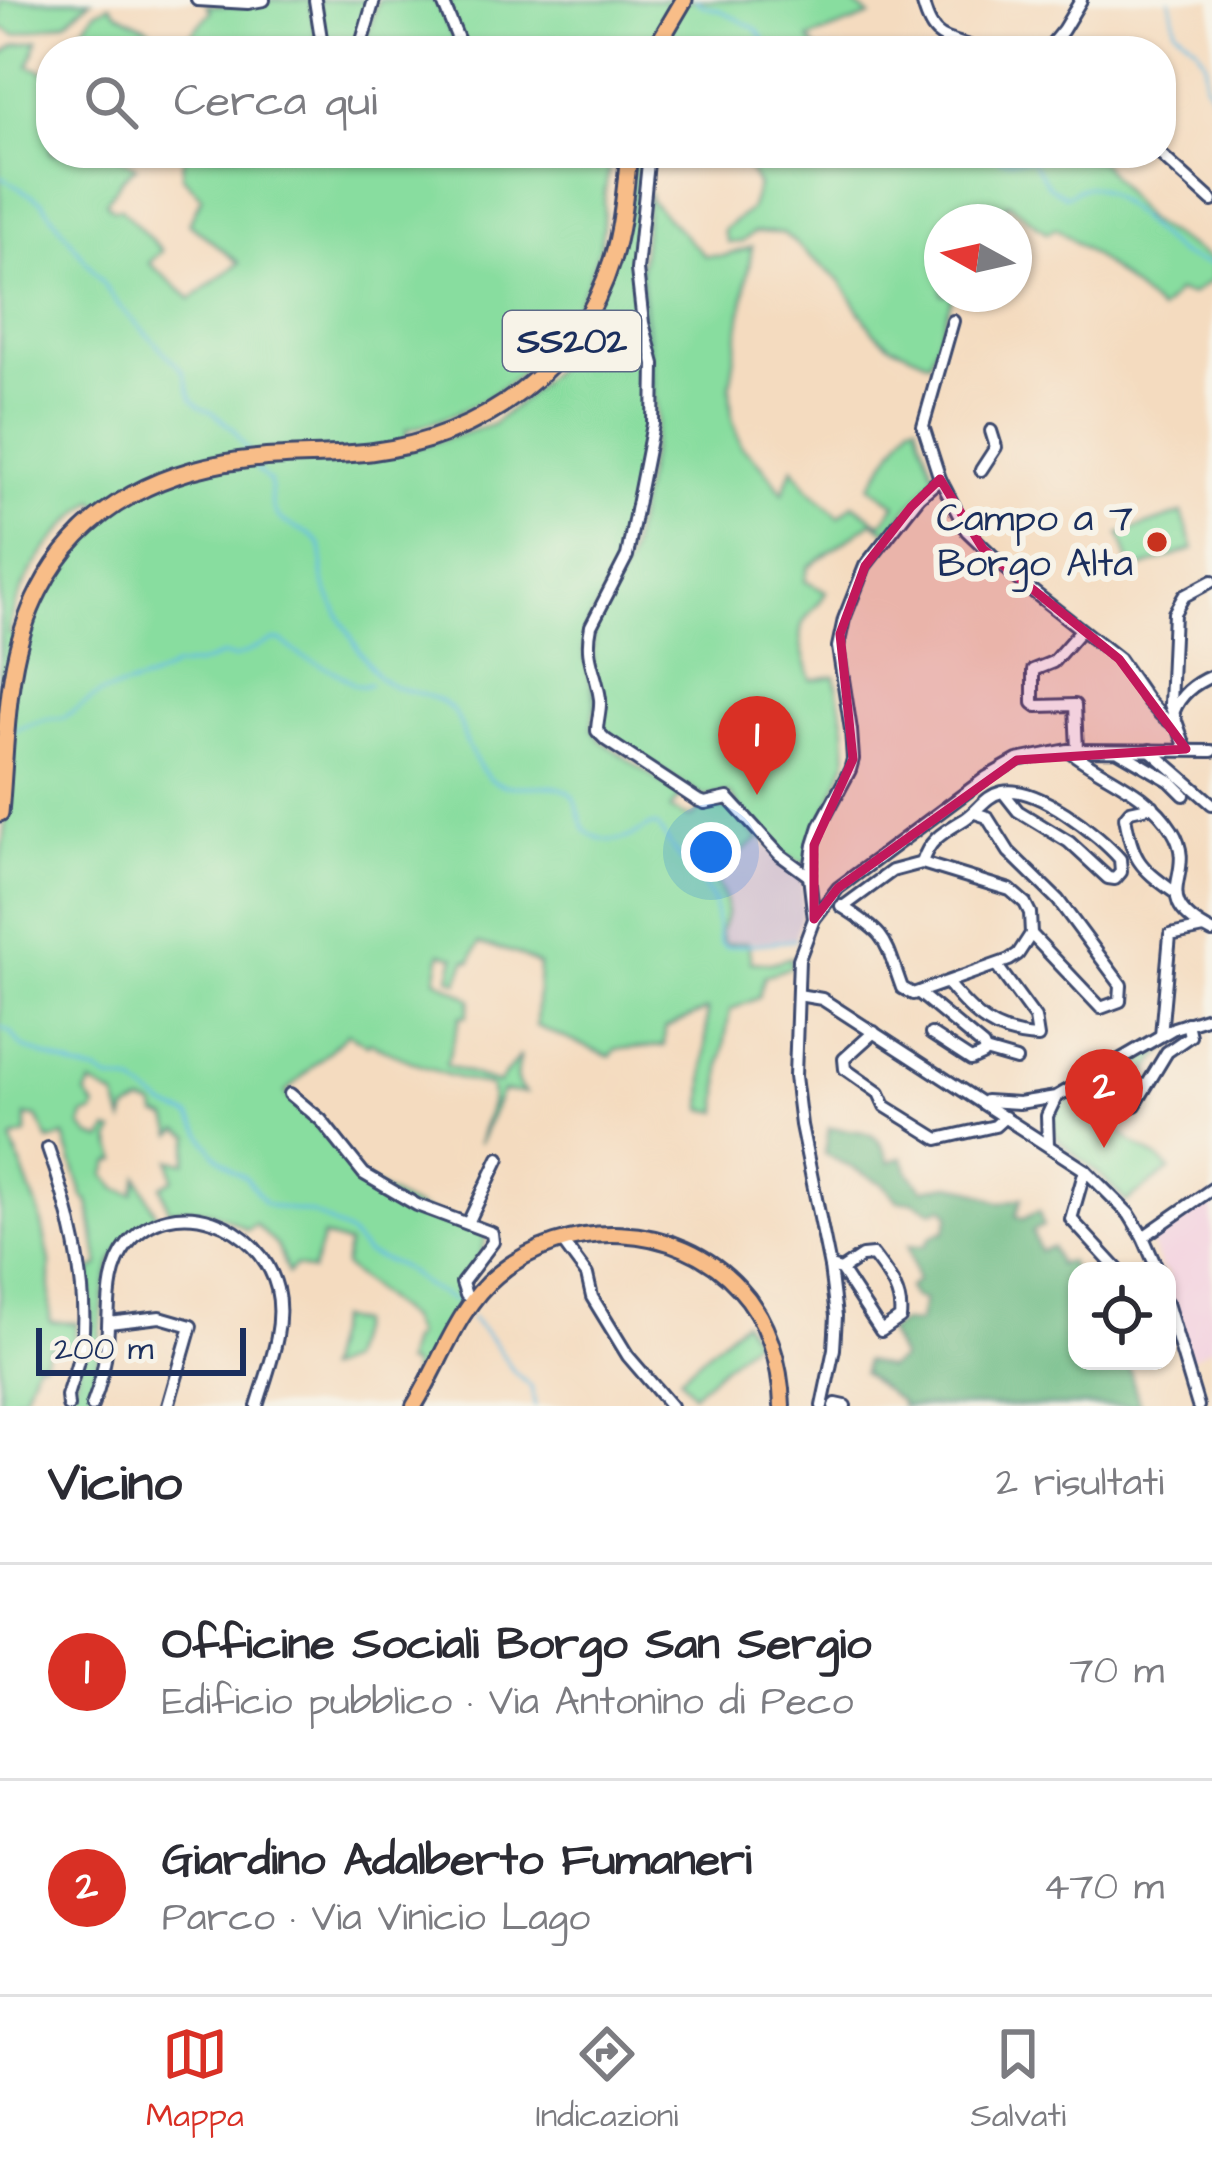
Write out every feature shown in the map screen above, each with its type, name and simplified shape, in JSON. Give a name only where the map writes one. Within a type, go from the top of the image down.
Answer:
[{"type":"highway","points":[[652,36],[672,0]]},
{"type":"highway","points":[[663,36],[684,0]]},
{"type":"highway","name":"SS202","points":[[0,712],[29,591],[50,554],[79,520],[140,488],[199,468],[256,458],[371,452],[449,433],[504,405],[541,376],[591,311],[614,256],[622,222],[624,168]]},
{"type":"highway","name":"SS202","points":[[0,813],[16,637]]},
{"type":"main road","points":[[422,1402],[472,1300],[485,1285],[530,1253],[589,1234],[607,1234],[682,1248],[726,1276],[750,1303],[770,1340],[782,1406]]},
{"type":"street","points":[[197,0],[264,0]]},
{"type":"street","points":[[315,0],[321,36]]},
{"type":"street","points":[[364,36],[374,0]]},
{"type":"street","points":[[442,0],[458,36]]},
{"type":"street","points":[[922,0],[928,21],[939,36]]},
{"type":"street","points":[[1058,36],[1081,0]]},
{"type":"street","points":[[648,168],[638,270],[643,322],[654,364],[653,424],[627,556],[591,626],[590,663],[600,699],[597,731],[697,800],[728,798],[778,854],[809,876]]},
{"type":"street","points":[[1176,168],[1212,201]]},
{"type":"street","points":[[953,321],[923,426],[940,479],[967,531],[982,549],[1119,659],[1148,700],[1178,728]]},
{"type":"street","points":[[981,470],[997,447],[992,430]]},
{"type":"street","points":[[814,919],[809,876],[814,845],[853,759],[838,647],[844,619],[865,566],[910,507],[940,479]]},
{"type":"street","points":[[1186,748],[1170,704],[1174,613],[1184,596],[1212,581]]},
{"type":"street","points":[[1072,750],[1076,705],[1033,703],[1033,670],[1053,662],[1081,630]]},
{"type":"street","points":[[1174,714],[1187,690],[1212,676]]},
{"type":"street","points":[[1072,750],[1128,786],[1171,828],[1181,855],[1176,901],[1186,915],[1208,930]]},
{"type":"street","points":[[822,1406],[836,1333],[836,1269],[798,1108],[795,1076],[799,959],[814,919],[838,888],[1001,768],[1034,755],[1072,750],[1212,751]]},
{"type":"street","points":[[1118,750],[1170,781],[1184,795]]},
{"type":"street","points":[[1150,750],[1212,804]]},
{"type":"street","points":[[922,863],[935,837],[975,813],[986,800],[1003,792],[1023,792],[1089,829],[1117,854],[1121,872],[1115,879],[1108,878],[1070,842],[1018,811],[1003,792]]},
{"type":"street","points":[[1153,806],[1130,811],[1125,817],[1136,860],[1174,892]]},
{"type":"street","points":[[975,813],[987,817],[1009,852],[1058,900],[1121,985],[1120,1000],[1101,1008],[1031,934]]},
{"type":"street","points":[[827,899],[885,940],[907,993],[920,994],[997,966],[1018,954],[1031,934],[1025,903],[1010,890],[922,863],[892,871],[843,908]]},
{"type":"street","points":[[1161,1035],[1170,935],[1208,930]]},
{"type":"street","points":[[946,983],[983,1021],[1002,1032],[1038,1036],[1035,1018],[997,966]]},
{"type":"street","points":[[798,994],[822,999],[976,1099],[1000,1122],[1085,1170],[1119,1201],[1154,1262]]},
{"type":"street","points":[[920,994],[985,1051],[1016,1060]]},
{"type":"street","points":[[976,1099],[1005,1104],[1061,1094],[1161,1035],[1212,1016]]},
{"type":"street","points":[[969,1034],[983,1021]]},
{"type":"street","points":[[1061,1094],[1109,1110],[1135,1105],[1167,1052],[1190,1036],[1187,1023]]},
{"type":"street","points":[[874,1032],[844,1060],[844,1070],[879,1093],[885,1106],[938,1138],[1000,1122]]},
{"type":"street","points":[[931,1034],[970,1060],[985,1051]]},
{"type":"street","points":[[290,1094],[321,1120],[364,1174],[418,1204],[487,1228],[494,1238],[462,1283],[472,1300]]},
{"type":"street","points":[[1048,1145],[1048,1116],[1061,1094]]},
{"type":"street","points":[[48,1148],[68,1211],[82,1283],[82,1338],[68,1406]]},
{"type":"street","points":[[468,1223],[499,1158]]},
{"type":"street","points":[[1085,1170],[1071,1220],[1111,1262]]},
{"type":"street","points":[[1143,1237],[1212,1189]]},
{"type":"street","points":[[92,1406],[106,1355],[111,1279],[118,1259],[146,1228],[185,1216],[204,1217],[248,1240],[277,1288],[279,1326],[257,1406]]},
{"type":"street","points":[[562,1241],[587,1275],[592,1297],[628,1356],[671,1406]]},
{"type":"street","points":[[873,1255],[896,1286],[900,1318],[881,1331],[836,1269],[873,1255]]},
{"type":"street","points":[[109,1309],[137,1318]]},
{"type":"street","points":[[109,1323],[160,1317],[191,1326],[168,1406]]},
{"type":"street","points":[[1176,1343],[1198,1406]]},
{"type":"street","points":[[834,1406],[845,1406]]},
{"type":"highlighted area","points":[[940,479],[983,549],[1119,659],[1186,749],[1017,760],[838,888],[814,919],[814,845],[853,759],[840,634],[865,566],[911,507]]},
{"type":"shaded area","points":[[759,839],[803,883],[802,915],[795,938],[724,944],[711,875]]},
{"type":"shaded area","points":[[1212,1197],[1212,1347],[1189,1360],[1176,1317],[1176,1262],[1159,1262],[1150,1239]]},
{"type":"green space","points":[[0,0],[91,0],[66,22],[15,35],[0,26]]},
{"type":"green space","points":[[310,0],[316,36],[189,36],[211,11],[207,5]]},
{"type":"green space","points":[[318,0],[371,0],[360,36],[324,36]]},
{"type":"green space","points":[[378,0],[436,0],[452,36],[367,36]]},
{"type":"green space","points":[[446,0],[848,0],[870,16],[817,36],[460,36]]},
{"type":"green space","points":[[110,5],[150,29],[148,36],[78,36],[95,12]]},
{"type":"green space","points":[[36,40],[29,66],[36,69],[36,168],[135,168],[106,202],[114,210],[120,208],[162,251],[149,263],[191,299],[239,263],[189,223],[202,197],[182,176],[183,168],[610,168],[600,245],[588,280],[553,341],[503,387],[473,405],[406,430],[408,450],[492,425],[567,356],[585,330],[631,168],[644,168],[636,252],[651,365],[649,432],[623,557],[585,631],[583,650],[595,701],[592,728],[600,740],[681,796],[670,809],[690,818],[703,808],[730,808],[759,839],[712,874],[726,904],[722,938],[724,944],[748,942],[751,962],[792,957],[791,967],[765,976],[758,998],[730,1010],[719,1112],[703,1109],[707,1010],[665,1028],[664,1046],[616,1049],[610,1057],[536,1026],[539,965],[479,943],[458,982],[450,978],[455,957],[441,953],[436,979],[471,999],[446,1065],[498,1084],[520,1055],[517,1080],[525,1093],[502,1091],[479,1144],[491,1101],[490,1086],[429,1068],[370,1042],[367,1045],[348,1033],[285,1093],[321,1129],[354,1173],[405,1203],[484,1232],[482,1251],[460,1282],[462,1302],[406,1406],[400,1406],[413,1375],[411,1365],[404,1363],[415,1336],[408,1319],[344,1266],[348,1245],[323,1236],[312,1271],[295,1266],[288,1273],[277,1246],[255,1224],[247,1230],[210,1212],[169,1211],[161,1186],[173,1179],[170,1160],[186,1162],[191,1136],[179,1130],[173,1135],[168,1119],[157,1115],[154,1106],[142,1103],[127,1111],[124,1121],[115,1097],[91,1084],[86,1094],[96,1108],[84,1115],[81,1126],[90,1136],[103,1140],[108,1130],[114,1132],[111,1140],[117,1160],[110,1162],[105,1175],[117,1189],[133,1194],[138,1177],[157,1216],[124,1242],[109,1270],[99,1343],[93,1350],[99,1351],[94,1380],[84,1406],[77,1406],[72,1399],[86,1327],[91,1326],[90,1271],[99,1265],[89,1203],[64,1136],[49,1141],[37,1117],[26,1116],[26,1134],[12,1142],[40,1215],[50,1262],[50,1322],[77,1323],[73,1348],[50,1346],[43,1362],[37,1361],[24,1396],[15,1398],[10,1406],[0,1406],[0,865],[9,793],[0,792],[0,56],[15,45]],"holes":[[[95,500],[106,517],[67,556],[20,639],[8,633],[29,576],[65,527]]]},
{"type":"green space","points":[[746,168],[1106,168],[1146,220],[1212,260],[1212,280],[1190,295],[1177,292],[1160,311],[1056,228],[1047,233],[1032,221],[1032,204],[924,204],[924,312],[947,312],[930,362],[891,345],[873,331],[840,281],[783,233],[754,232],[742,242],[728,243],[723,230],[750,210],[758,186]]},
{"type":"green space","points":[[648,191],[651,201],[705,256],[752,247],[730,387],[732,418],[741,446],[783,493],[793,467],[839,517],[853,504],[881,524],[896,504],[870,486],[916,422],[935,477],[887,532],[873,521],[808,567],[805,581],[826,592],[802,624],[802,648],[811,680],[835,676],[847,759],[806,864],[772,845],[729,793],[704,797],[600,728],[594,629],[628,561],[657,421],[641,270]]},
{"type":"green space","name":"Campo a 7 Borgo Alta","points":[[1182,513],[1194,549],[1132,571],[1120,534]]},
{"type":"green space","points":[[1183,1034],[1158,1056],[1128,1102],[1117,1106],[1081,1092]]},
{"type":"green space","points":[[1069,1099],[1112,1116],[1129,1140],[1170,1170],[1126,1202],[1056,1136],[1052,1118]]},
{"type":"green space","points":[[829,1128],[860,1131],[880,1142],[889,1162],[902,1157],[923,1189],[967,1188],[1001,1203],[1022,1198],[1016,1216],[1023,1219],[1039,1211],[1043,1226],[1032,1231],[1040,1251],[1052,1247],[1058,1265],[1069,1262],[1068,1370],[1130,1370],[1140,1406],[901,1406],[863,1373],[865,1361],[887,1368],[901,1359],[887,1331],[902,1322],[918,1323],[924,1300],[914,1298],[908,1288],[917,1280],[908,1246],[925,1246],[930,1237],[945,1231],[950,1215],[944,1207],[932,1211],[912,1201],[898,1201],[883,1184],[825,1154]]},
{"type":"green space","points":[[337,1318],[357,1323],[347,1361],[324,1370]]},
{"type":"green space","points":[[743,1321],[754,1339],[693,1394],[680,1377]]},
{"type":"waterway","points":[[696,0],[761,36]]},
{"type":"waterway","points":[[1170,0],[1176,29],[1197,47],[1205,62],[1205,82],[1212,96]]},
{"type":"waterway","points":[[1037,168],[1049,186],[1066,196],[1085,187],[1102,190],[1187,258],[1212,265]]},
{"type":"waterway","points":[[0,176],[42,202],[120,307],[183,371],[192,399],[233,429],[250,454]]},
{"type":"waterway","points":[[254,463],[269,481],[276,514],[320,545],[328,592],[374,671],[389,684],[435,699],[452,710],[489,778],[502,785],[565,790],[585,830],[602,839],[618,840],[658,826],[714,903],[720,943],[726,947],[795,940]]},
{"type":"waterway","points":[[14,730],[63,718],[99,694],[174,667],[224,655],[234,658],[274,640],[355,685],[370,684]]},
{"type":"waterway","points":[[0,1027],[11,1032],[22,1047],[110,1080],[132,1083],[190,1116],[215,1154],[246,1178],[265,1203],[322,1218],[350,1235],[366,1253],[400,1266],[454,1301]]},
{"type":"waterway","points":[[471,1318],[531,1387],[535,1406]]},
{"type":"place","name":"Campo a 7 Borgo Alta","points":[[1157,542]]},
{"type":"place","name":"Officine Sociali Borgo San Sergio","points":[[757,795]]},
{"type":"place","name":"Giardino Adalberto Fumaneri","points":[[1104,1148]]}]
